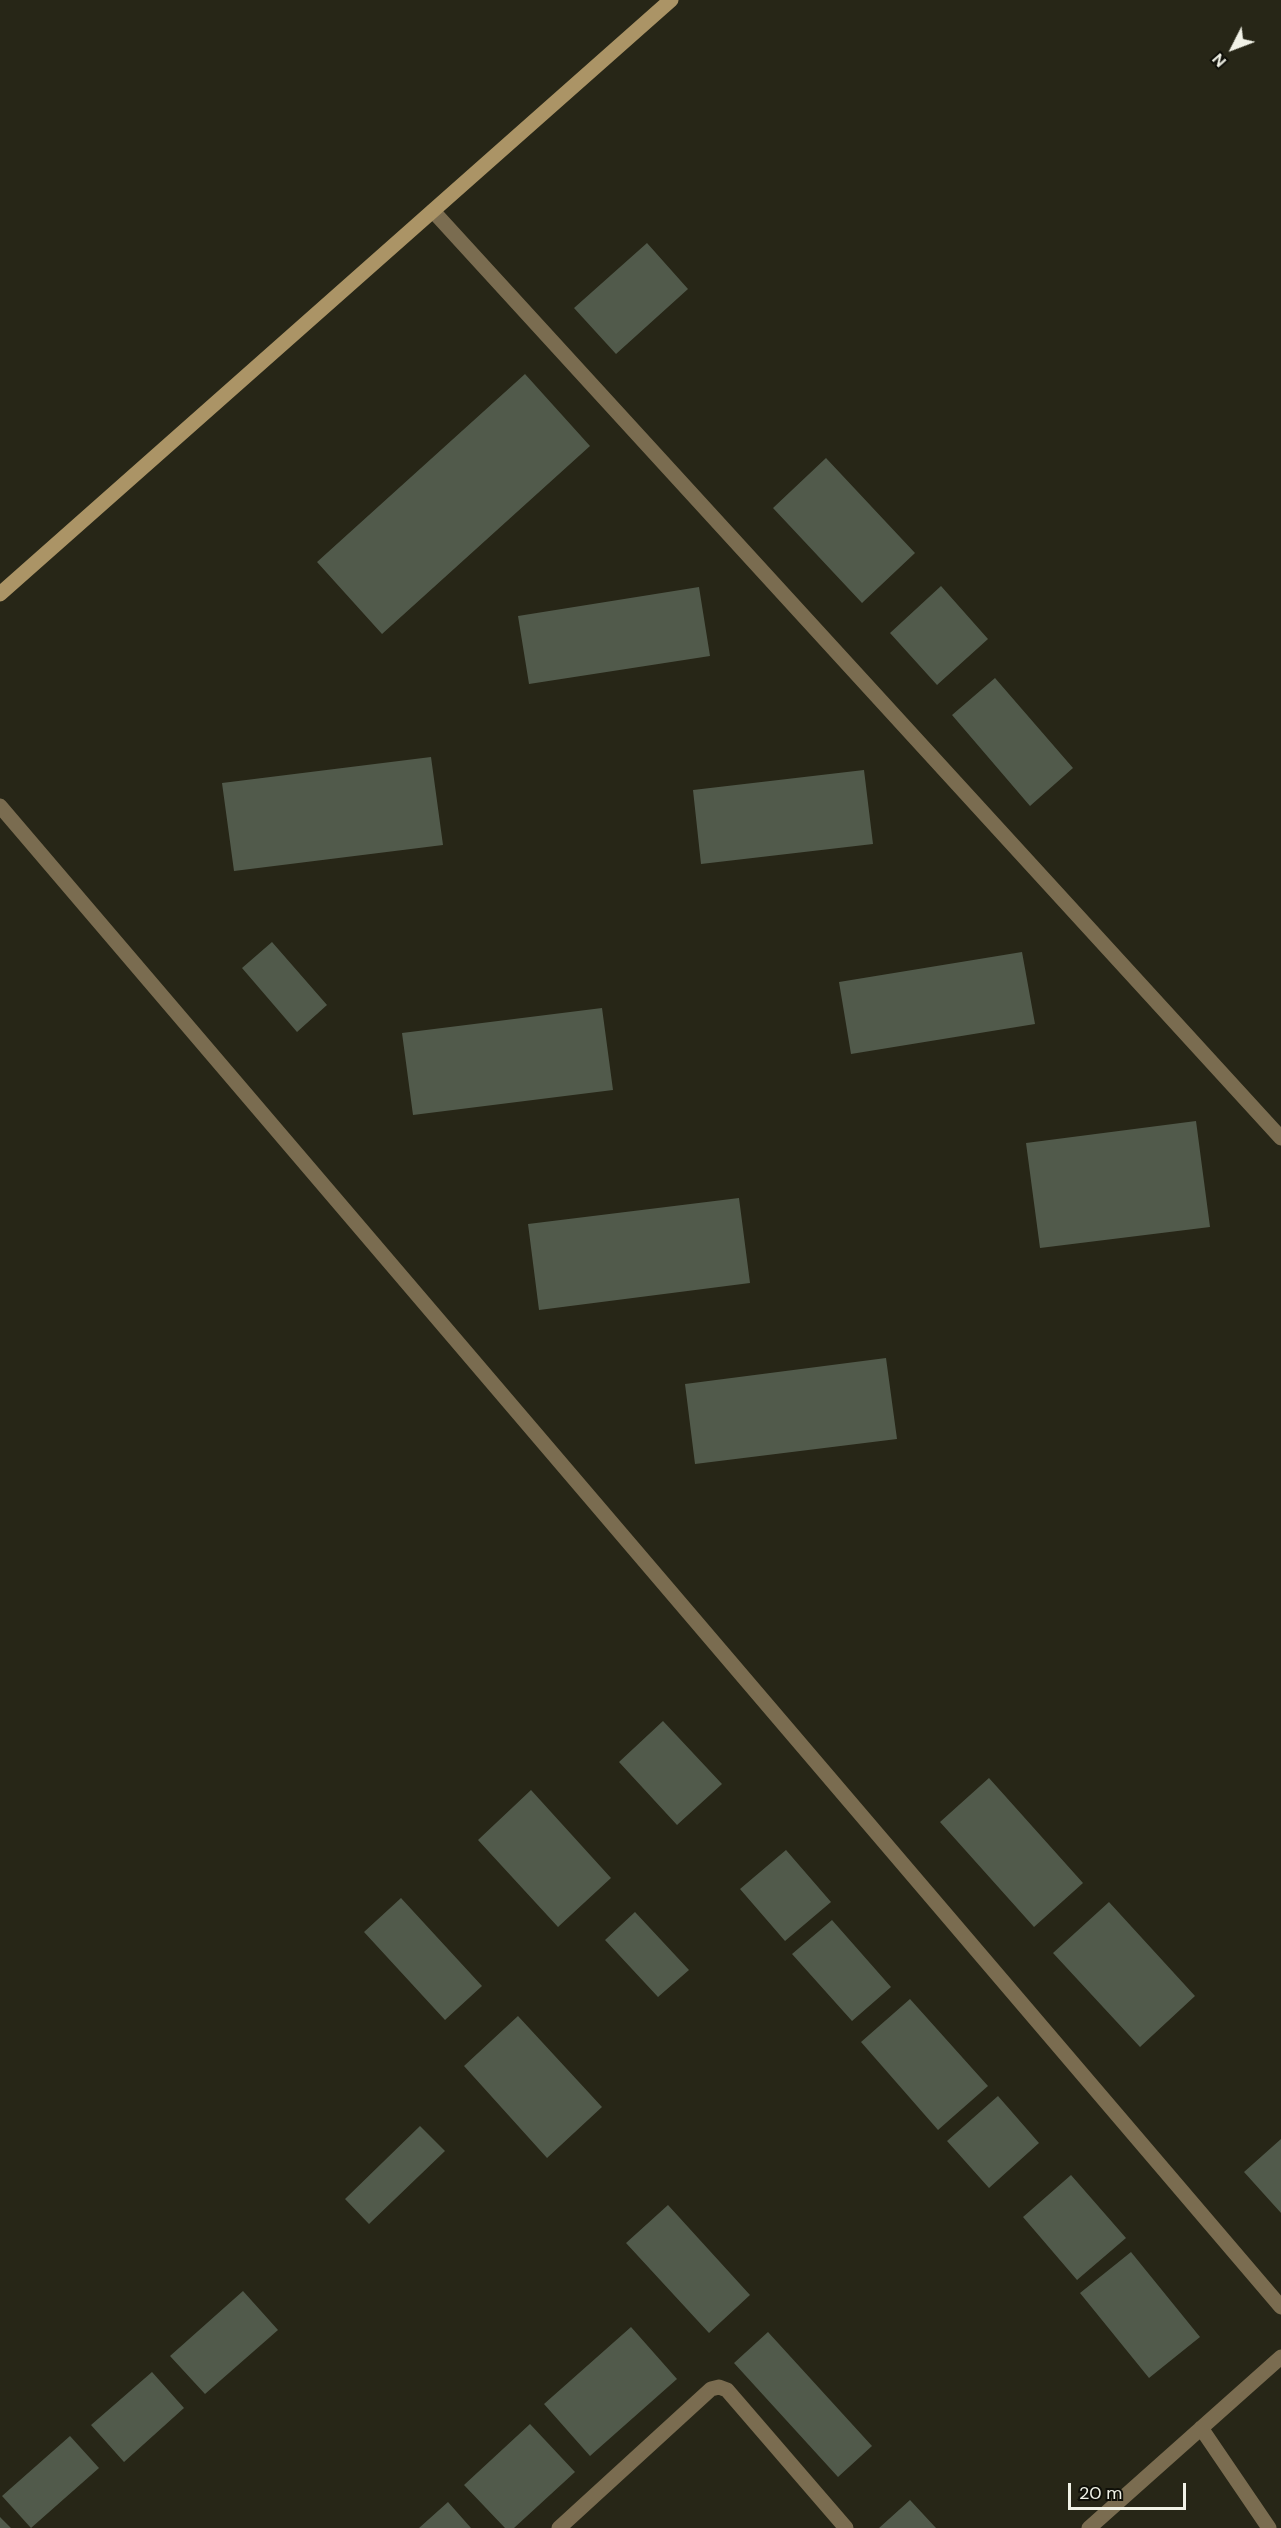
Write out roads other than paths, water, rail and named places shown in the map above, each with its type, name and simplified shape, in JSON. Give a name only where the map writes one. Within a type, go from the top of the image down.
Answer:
[{"type":"main road","points":[[0,594],[671,0]]},
{"type":"street","points":[[433,211],[1281,1138]]},
{"type":"street","points":[[0,806],[1281,2307]]},
{"type":"street","points":[[1089,2528],[1281,2357]]},
{"type":"street","points":[[559,2528],[711,2389],[719,2387],[727,2390],[846,2528]]},
{"type":"street","points":[[1201,2428],[1269,2528]]}]
